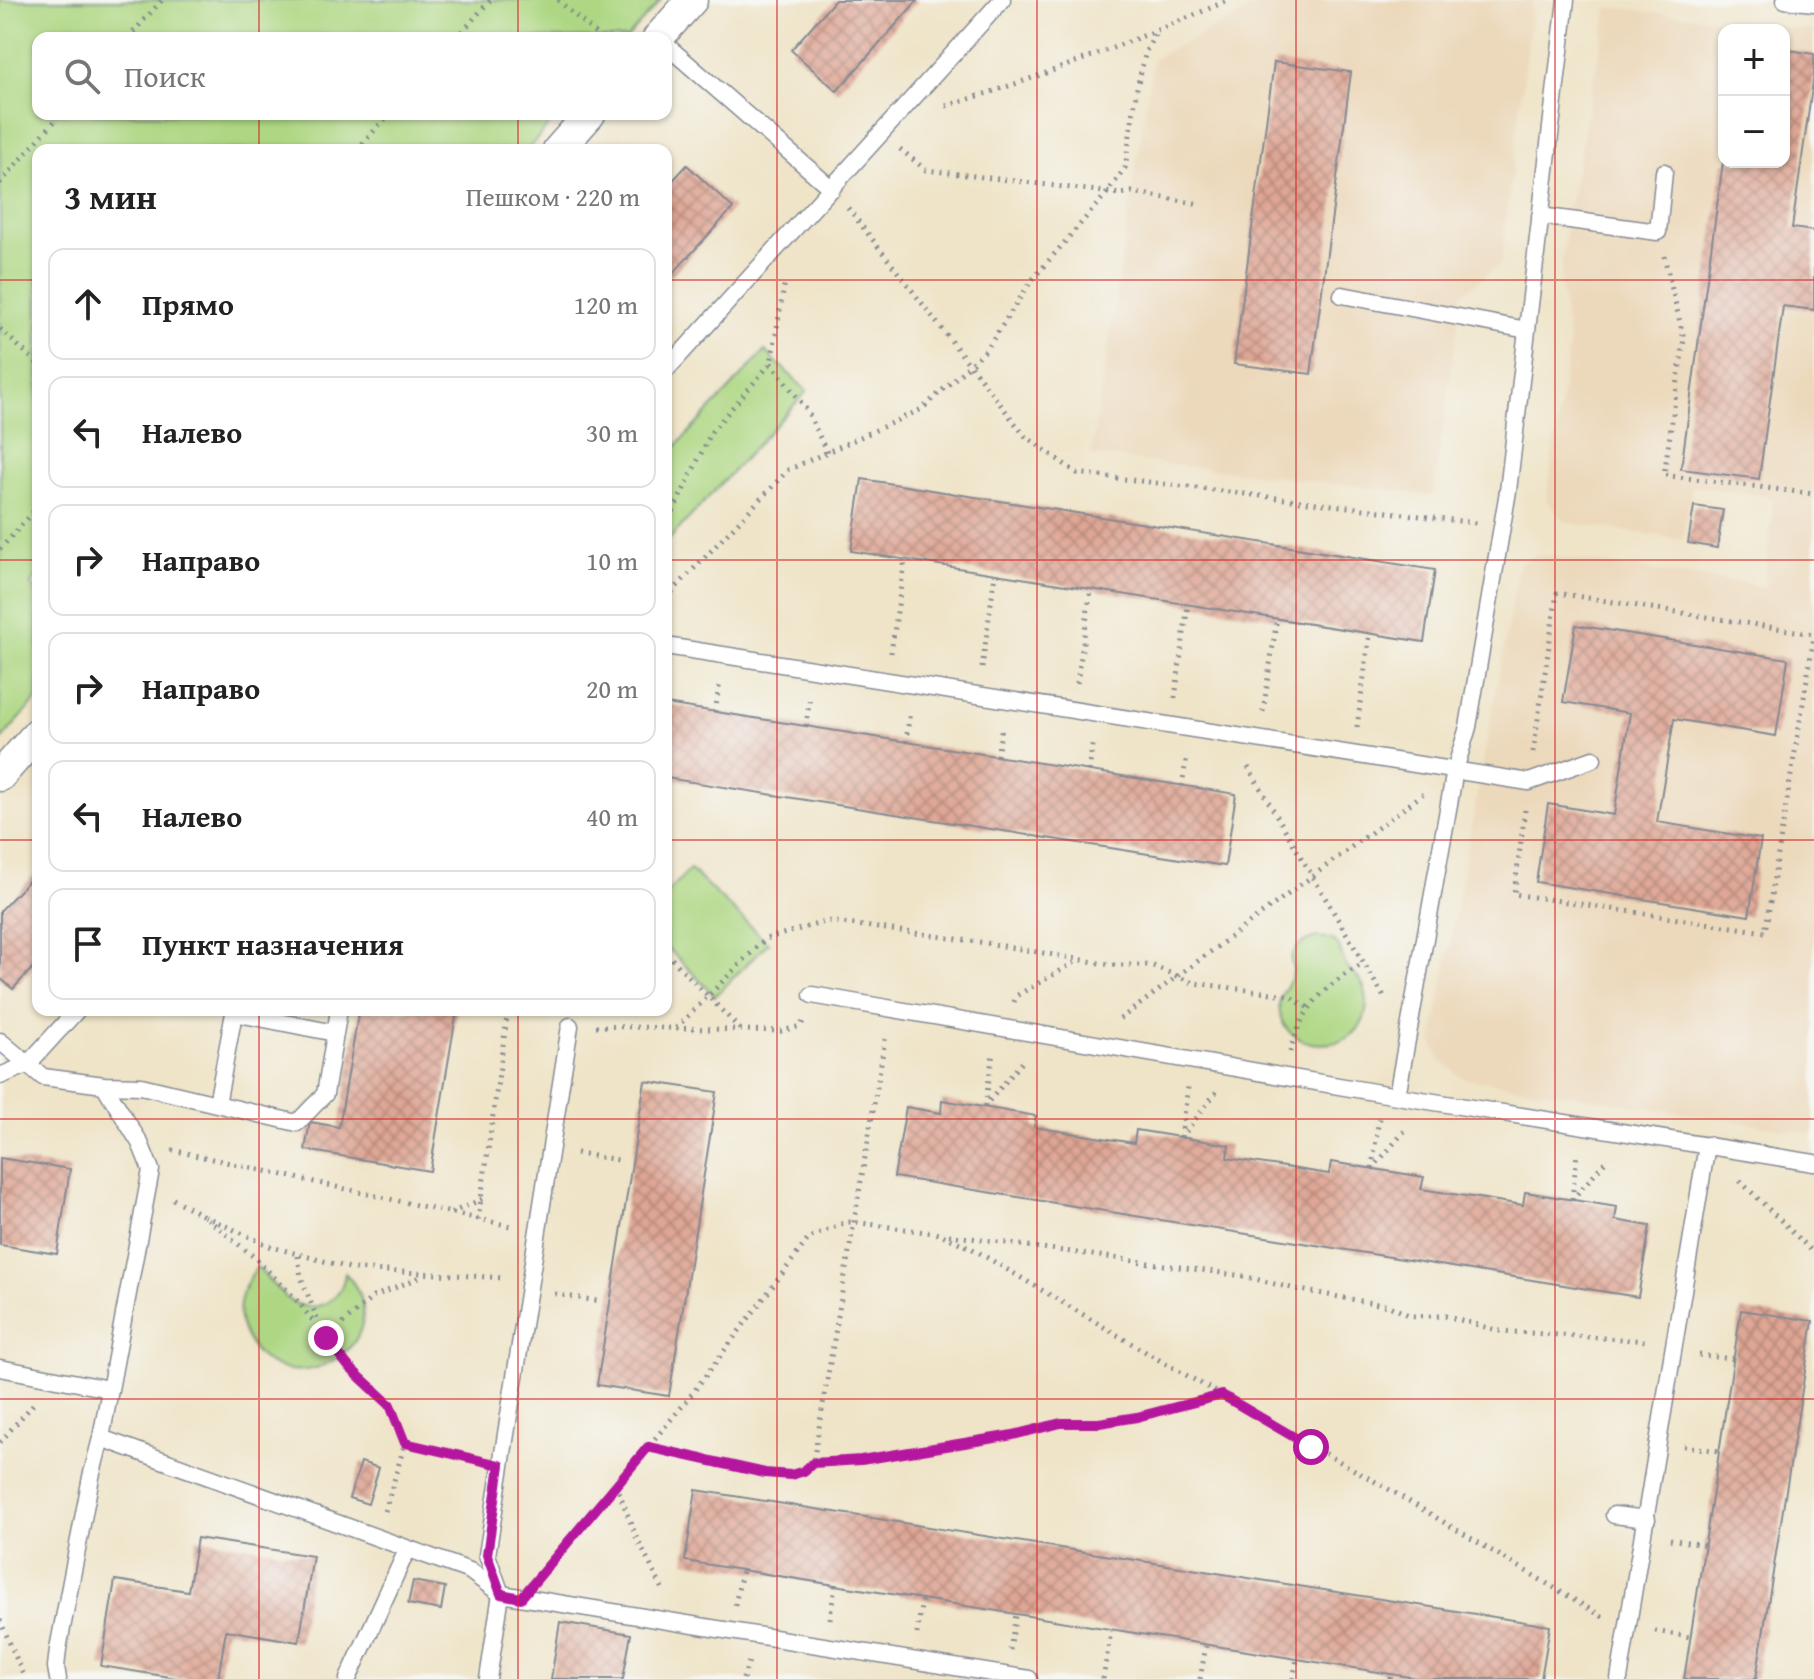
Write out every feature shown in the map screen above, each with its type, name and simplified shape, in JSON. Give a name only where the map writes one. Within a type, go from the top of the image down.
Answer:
[{"type":"street","points":[[663,32],[692,0]]},
{"type":"street","points":[[563,144],[585,120]]},
{"type":"street","points":[[0,776],[32,740]]},
{"type":"lane","points":[[672,363],[1002,0]]},
{"type":"lane","points":[[1390,1095],[1409,1031],[1455,770],[1468,727],[1502,527],[1566,0]]},
{"type":"lane","points":[[1785,0],[1814,3]]},
{"type":"lane","points":[[672,50],[832,189]]},
{"type":"lane","points":[[1540,216],[1658,232],[1664,172]]},
{"type":"lane","points":[[1342,295],[1527,330]]},
{"type":"lane","points":[[672,647],[1529,782],[1593,759]]},
{"type":"lane","points":[[812,995],[1390,1095],[1814,1163]]},
{"type":"lane","points":[[0,1076],[27,1065],[72,1016]]},
{"type":"lane","points":[[217,1104],[233,1016]]},
{"type":"lane","points":[[249,1016],[335,1033]]},
{"type":"lane","points":[[0,1041],[43,1077],[141,1086],[297,1123],[325,1094],[338,1016]]},
{"type":"lane","points":[[488,1679],[501,1594],[487,1555],[570,1026]]},
{"type":"lane","points":[[58,1679],[58,1649],[151,1170],[140,1143],[104,1085]]},
{"type":"lane","points":[[1619,1679],[1707,1145]]},
{"type":"lane","points":[[0,1368],[109,1389]]},
{"type":"lane","points":[[101,1438],[470,1571],[501,1594],[1029,1679]]},
{"type":"lane","points":[[1614,1515],[1645,1527]]},
{"type":"lane","points":[[348,1679],[407,1550]]},
{"type":"path","points":[[133,32],[162,0]]},
{"type":"path","points":[[462,32],[490,0]]},
{"type":"path","points":[[558,0],[593,32]]},
{"type":"path","points":[[943,106],[1020,84],[1229,0]]},
{"type":"path","points":[[672,592],[788,470],[922,409],[986,350],[1053,253],[1107,193],[1125,168],[1137,88],[1146,51],[1157,31]]},
{"type":"path","points":[[34,144],[56,120]]},
{"type":"path","points":[[362,144],[384,120]]},
{"type":"path","points":[[882,134],[926,170],[1107,193],[1132,192],[1200,204]]},
{"type":"path","points":[[0,183],[32,147]]},
{"type":"path","points":[[832,189],[1025,436],[1077,473],[1502,527]]},
{"type":"path","points":[[1658,232],[1684,339],[1664,475],[1814,494]]},
{"type":"path","points":[[672,514],[712,431],[771,363],[785,282],[783,243]]},
{"type":"path","points":[[0,329],[32,358]]},
{"type":"path","points":[[771,363],[807,410],[827,453]]},
{"type":"path","points":[[0,549],[32,514]]},
{"type":"path","points":[[887,681],[905,559]]},
{"type":"path","points":[[978,695],[995,574]]},
{"type":"path","points":[[1072,710],[1091,589]]},
{"type":"path","points":[[1557,593],[1814,636],[1765,932],[1514,894],[1529,782],[1557,593]]},
{"type":"path","points":[[1171,725],[1188,604]]},
{"type":"path","points":[[1259,740],[1277,618]]},
{"type":"path","points":[[1353,755],[1370,633]]},
{"type":"path","points":[[1229,735],[1392,1012],[1409,1031]]},
{"type":"path","points":[[1091,1043],[1455,770]]},
{"type":"path","points":[[676,1028],[765,939],[828,921],[986,943],[1111,965],[1151,965],[1203,986],[1287,995],[1309,1008]]},
{"type":"path","points":[[672,959],[741,1030]]},
{"type":"path","points":[[1044,1035],[984,1107],[999,1027],[1016,996],[1081,959]]},
{"type":"path","points":[[1286,1077],[1295,1034],[1309,1008],[1328,986],[1364,964]]},
{"type":"path","points":[[570,1026],[781,1031],[801,1026],[812,995]]},
{"type":"path","points":[[813,1463],[890,1008]]},
{"type":"path","points":[[478,1220],[507,1016]]},
{"type":"path","points":[[1192,1060],[1181,1138],[1235,1068]]},
{"type":"path","points":[[1390,1095],[1372,1169],[1429,1101]]},
{"type":"path","points":[[1580,1125],[1572,1200],[1630,1133]]},
{"type":"path","points":[[140,1143],[537,1232]]},
{"type":"path","points":[[1707,1145],[1735,1177],[1814,1253]]},
{"type":"path","points":[[575,1153],[618,1160]]},
{"type":"path","points":[[148,1185],[247,1237],[298,1256],[353,1269],[531,1280],[554,1294],[597,1301]]},
{"type":"path","points":[[450,1214],[482,1199]]},
{"type":"path","points":[[204,1216],[295,1298],[349,1367],[390,1405],[405,1443],[377,1539]]},
{"type":"path","points":[[521,1598],[685,1403],[809,1238],[846,1222],[1243,1276],[1389,1306],[1411,1316],[1445,1316],[1500,1331],[1675,1343]]},
{"type":"path","points":[[940,1234],[984,1256],[1628,1630],[1690,1637]]},
{"type":"path","points":[[298,1256],[301,1277],[326,1338]]},
{"type":"path","points":[[326,1338],[373,1297],[427,1275]]},
{"type":"path","points":[[648,1447],[765,1473],[791,1475],[804,1471],[813,1463],[861,1460],[1013,1435],[1061,1423],[1099,1423],[1137,1417],[1222,1395]]},
{"type":"path","points":[[0,1442],[40,1396]]},
{"type":"path","points":[[405,1443],[500,1465]]},
{"type":"path","points":[[616,1484],[637,1539],[682,1624]]},
{"type":"path","points":[[1645,1527],[1704,1545]]},
{"type":"path","points":[[0,1620],[25,1679]]},
{"type":"path","points":[[1103,1679],[1111,1631]]},
{"type":"path","points":[[1200,1679],[1206,1646]]},
{"type":"path","points":[[1293,1679],[1297,1659]]},
{"type":"shaded area","points":[[1269,0],[1533,0],[1501,262],[1462,294],[1433,495],[1091,455],[1153,59]]},
{"type":"shaded area","points":[[1608,7],[1754,24],[1718,24],[1718,168],[1790,168],[1790,28],[1814,31],[1814,1134],[1463,1078],[1442,1062],[1432,1043],[1519,564],[1537,554],[1764,586],[1774,497],[1692,486],[1683,540],[1566,522],[1546,500],[1569,344],[1560,282],[1567,220]]},
{"type":"green space","points":[[0,0],[661,0],[632,32],[32,32],[32,120],[554,120],[532,144],[32,144],[32,705],[0,741]]},
{"type":"green space","points":[[765,351],[807,391],[672,537],[672,451]]},
{"type":"green space","points":[[690,869],[768,943],[715,996],[672,952],[672,888]]},
{"type":"green space","points":[[1317,937],[1337,944],[1348,969],[1364,987],[1367,999],[1362,1023],[1355,1032],[1332,1043],[1307,1042],[1296,1037],[1287,1029],[1279,1009],[1281,996],[1292,978],[1291,960],[1297,947]]},
{"type":"green space","points":[[257,1267],[288,1299],[307,1307],[325,1304],[332,1299],[343,1283],[345,1273],[361,1299],[362,1323],[352,1344],[334,1360],[310,1369],[286,1369],[263,1358],[245,1335],[240,1317],[243,1291]]},
{"type":"building","points":[[835,0],[918,0],[837,91],[791,50]]},
{"type":"building","points":[[1790,50],[1814,54],[1814,74],[1792,228],[1814,231],[1814,310],[1783,306],[1759,479],[1681,469],[1722,168],[1790,168]]},
{"type":"building","points":[[1274,62],[1351,72],[1311,374],[1234,364]]},
{"type":"building","points":[[687,165],[733,208],[672,274],[672,181]]},
{"type":"building","points":[[862,479],[1435,570],[1424,642],[851,551]]},
{"type":"building","points":[[1694,506],[1723,510],[1717,548],[1688,543]]},
{"type":"building","points":[[1576,625],[1788,659],[1776,736],[1674,719],[1657,822],[1761,839],[1749,916],[1536,882],[1548,804],[1614,815],[1630,713],[1563,702]]},
{"type":"building","points":[[672,705],[1236,794],[1225,866],[672,779]]},
{"type":"building","points":[[32,877],[32,968],[13,989],[0,978],[0,911]]},
{"type":"building","points":[[358,1016],[456,1016],[430,1171],[305,1150],[310,1122],[339,1127]]},
{"type":"building","points":[[645,1081],[717,1092],[669,1396],[597,1385]]},
{"type":"building","points":[[942,1100],[1036,1116],[1034,1127],[1134,1143],[1136,1130],[1229,1145],[1227,1158],[1329,1174],[1331,1162],[1424,1177],[1421,1189],[1523,1205],[1525,1192],[1617,1207],[1615,1220],[1650,1226],[1638,1297],[894,1177],[906,1107],[941,1113]]},
{"type":"building","points":[[0,1158],[70,1169],[57,1254],[0,1245]]},
{"type":"building","points":[[1741,1310],[1813,1321],[1756,1679],[1684,1679]]},
{"type":"building","points":[[361,1462],[379,1468],[368,1504],[349,1498]]},
{"type":"building","points":[[696,1490],[1550,1626],[1541,1679],[1422,1679],[685,1561]]},
{"type":"building","points":[[197,1538],[313,1556],[299,1642],[226,1630],[218,1679],[182,1679],[101,1666],[115,1580],[188,1591]]},
{"type":"building","points":[[413,1581],[445,1587],[441,1610],[408,1604]]},
{"type":"building","points":[[560,1622],[631,1634],[623,1679],[551,1679]]},
{"type":"route","points":[[326,1338],[349,1367],[390,1405],[405,1443],[500,1465],[487,1555],[501,1594],[521,1598],[648,1447],[765,1473],[791,1475],[804,1471],[813,1463],[861,1460],[1013,1435],[1061,1423],[1099,1423],[1137,1417],[1222,1395],[1311,1447]]}]
